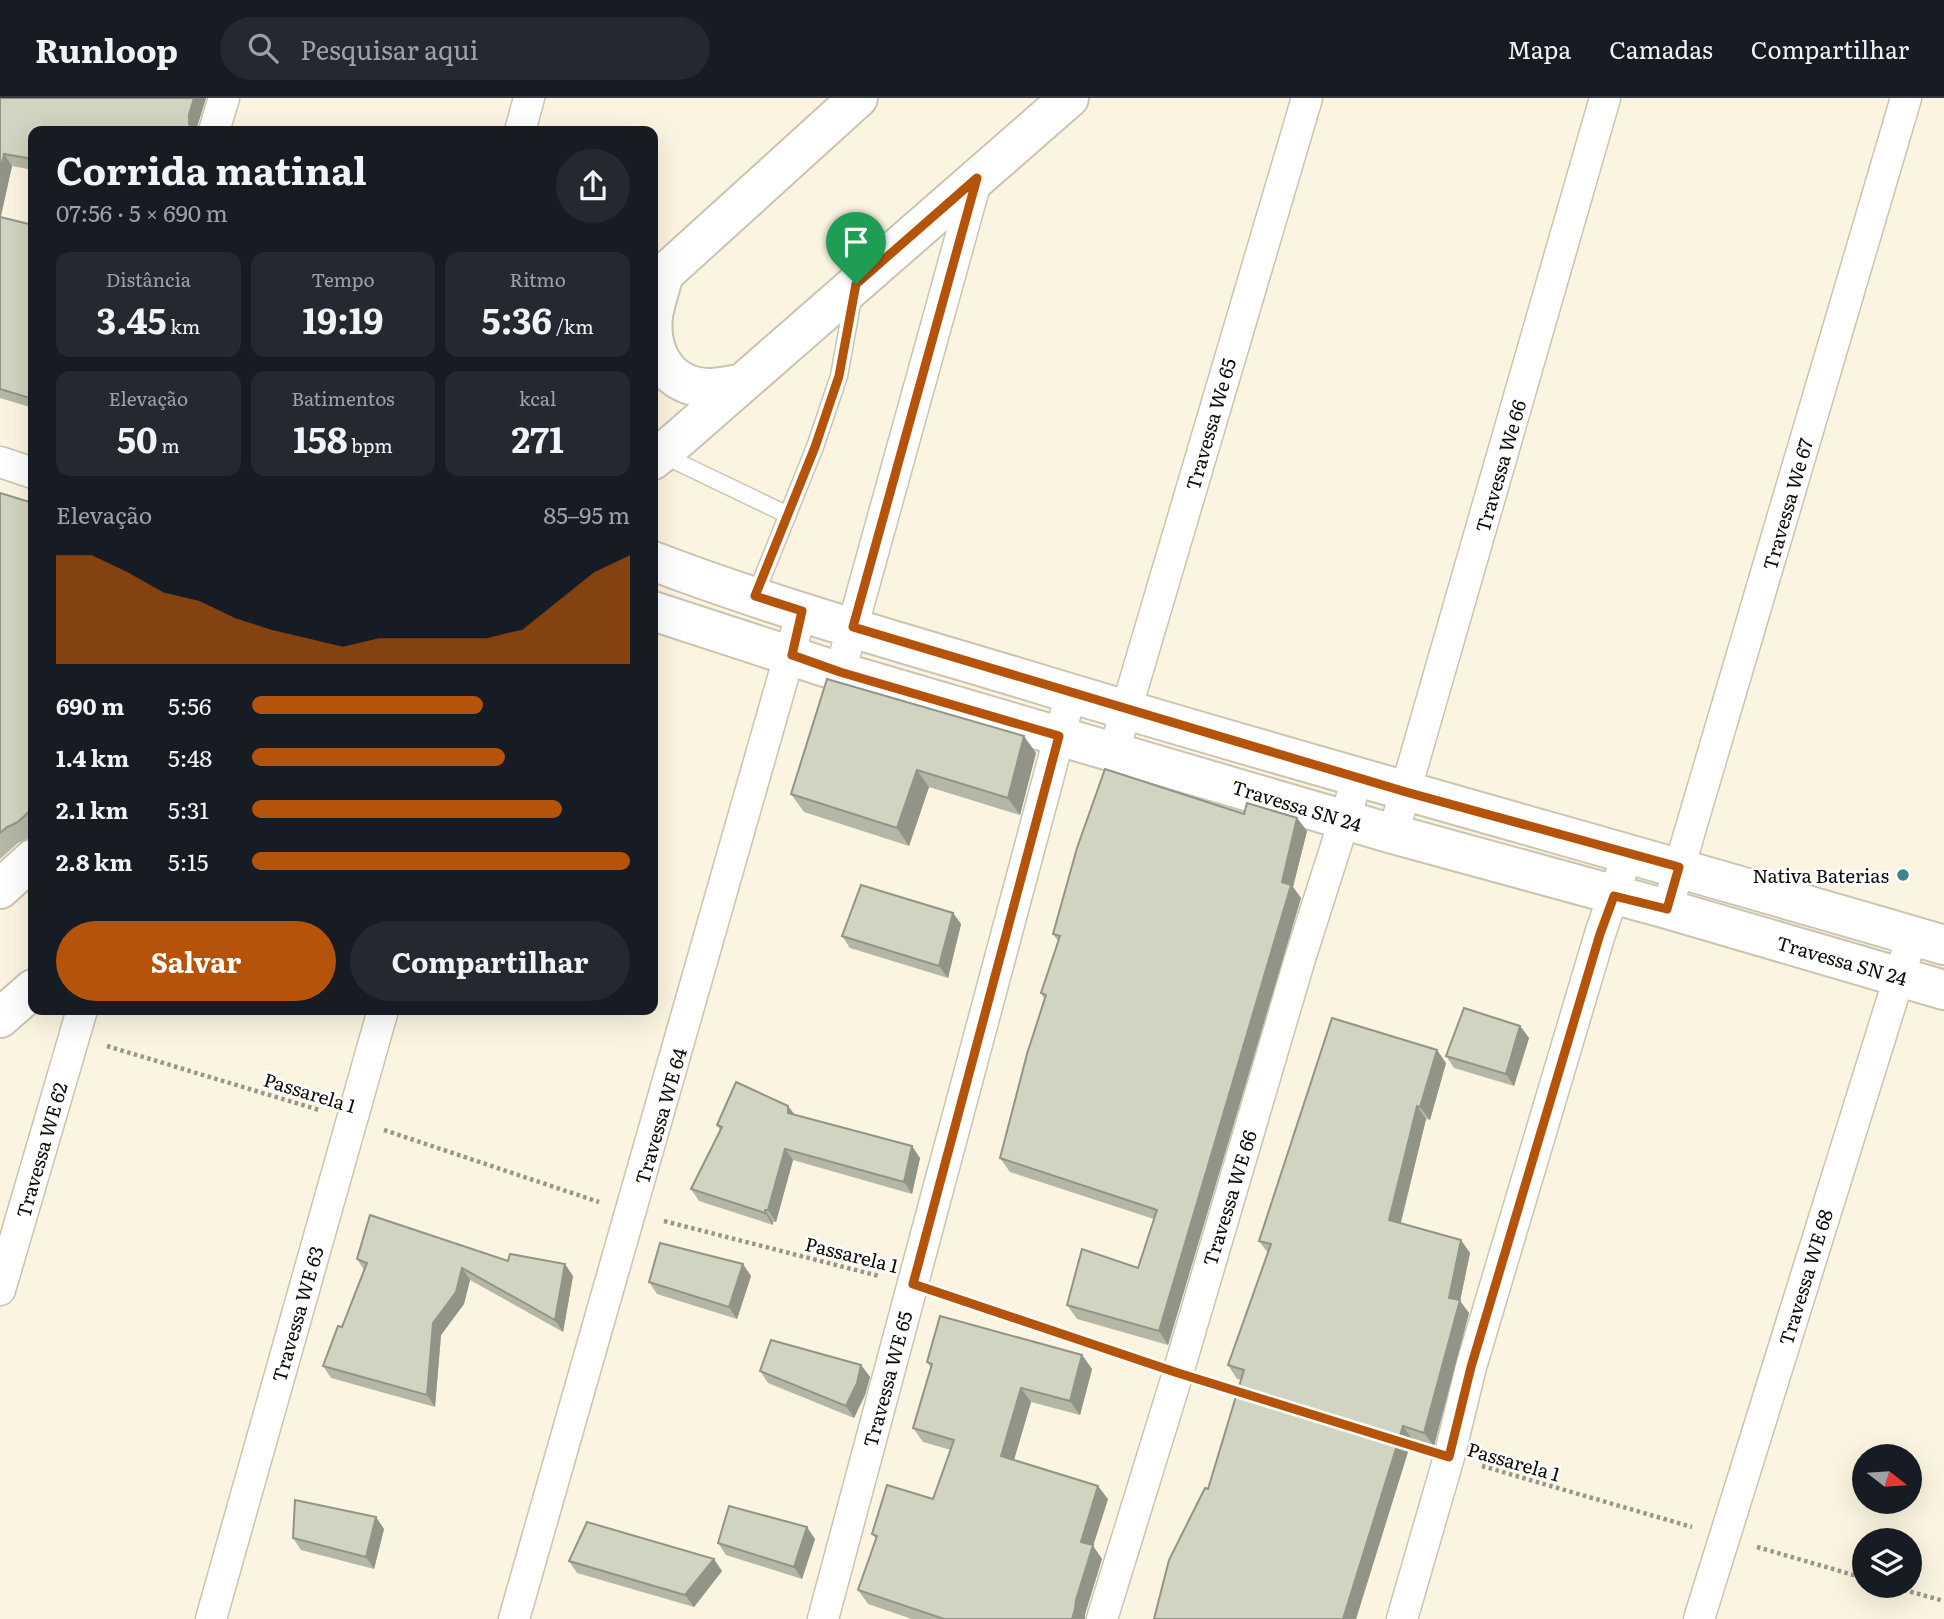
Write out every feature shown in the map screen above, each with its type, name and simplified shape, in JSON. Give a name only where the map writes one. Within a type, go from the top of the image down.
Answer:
[{"type":"main road","points":[[658,279],[858,98]]},
{"type":"main road","points":[[658,456],[1069,98]]},
{"type":"main road","points":[[658,352],[670,375],[677,380],[708,388],[741,384]]},
{"type":"main road","points":[[658,563],[802,611],[1127,710],[1406,792],[1679,867],[1928,941]]},
{"type":"main road","name":"Travessa SN 24","points":[[658,613],[840,672],[1394,835],[1667,909],[1944,990]]},
{"type":"main road","points":[[0,889],[28,864]]},
{"type":"main road","points":[[0,1018],[28,993]]},
{"type":"street","points":[[215,126],[223,98]]},
{"type":"street","points":[[521,126],[529,98]]},
{"type":"street","name":"Travessa We 65","points":[[1114,751],[1307,98]]},
{"type":"street","name":"Travessa We 66","points":[[1394,835],[1605,98]]},
{"type":"street","name":"Travessa We 67","points":[[1667,909],[1906,98]]},
{"type":"street","points":[[840,672],[977,178]]},
{"type":"street","points":[[0,462],[28,471]]},
{"type":"street","name":"Travessa WE 64","points":[[514,1619],[792,655],[802,611]]},
{"type":"street","name":"Travessa WE 65","points":[[823,1619],[1071,693]]},
{"type":"street","name":"Travessa WE 66","points":[[1102,1619],[1178,1373],[1298,962],[1358,777]]},
{"type":"street","points":[[1402,1619],[1479,1341],[1600,934],[1628,853]]},
{"type":"street","name":"Travessa WE 68","points":[[1699,1619],[1900,976],[1928,941]]},
{"type":"street","name":"Travessa WE 63","points":[[211,1619],[382,1015]]},
{"type":"street","name":"Travessa WE 62","points":[[0,1290],[78,1023]]},
{"type":"lane","points":[[755,596],[815,447],[839,376],[856,284]]},
{"type":"lane","points":[[658,457],[788,515]]},
{"type":"path","name":"Passarela 1","points":[[78,1023],[632,1213],[913,1284],[1255,1397]]},
{"type":"path","name":"Passarela 1","points":[[1449,1457],[1852,1574]]},
{"type":"path","points":[[1922,1595],[1944,1601]]},
{"type":"building","points":[[0,98],[194,98],[189,115],[190,126],[28,126],[28,158],[4,154],[0,172]]},
{"type":"building","points":[[0,217],[28,224],[28,397],[0,389]]},
{"type":"building","points":[[0,493],[28,501],[28,813],[0,833]]},
{"type":"building","points":[[827,679],[1024,736],[1008,798],[917,770],[897,828],[791,794]]},
{"type":"building","points":[[1105,769],[1244,814],[1247,803],[1297,818],[1282,882],[1291,885],[1159,1331],[1067,1305],[1082,1249],[1138,1268],[1157,1210],[1000,1158],[1027,1054],[1046,995],[1041,993],[1060,936],[1053,934],[1077,848]]},
{"type":"building","points":[[861,885],[953,913],[939,966],[842,936]]},
{"type":"building","points":[[1464,1008],[1520,1026],[1506,1074],[1446,1056]]},
{"type":"building","points":[[1332,1018],[1437,1050],[1420,1107],[1417,1106],[1389,1220],[1461,1240],[1449,1298],[1460,1300],[1424,1433],[1403,1426],[1343,1619],[1154,1619],[1169,1560],[1205,1488],[1208,1489],[1244,1370],[1228,1365],[1271,1244],[1259,1241]]},
{"type":"building","points":[[736,1082],[788,1106],[788,1113],[912,1146],[904,1182],[785,1149],[765,1213],[691,1189],[722,1127],[717,1125]]},
{"type":"building","points":[[370,1215],[508,1261],[510,1254],[565,1264],[555,1320],[462,1268],[456,1292],[433,1323],[427,1395],[323,1366],[338,1326],[342,1327],[367,1263],[357,1259]]},
{"type":"building","points":[[660,1243],[743,1264],[729,1307],[649,1282]]},
{"type":"building","points":[[940,1316],[1082,1355],[1070,1401],[1021,1388],[1001,1456],[1098,1486],[1081,1542],[1093,1545],[1072,1619],[944,1619],[858,1590],[877,1536],[872,1534],[887,1485],[933,1499],[954,1440],[913,1428],[932,1364],[927,1362]]},
{"type":"building","points":[[771,1340],[861,1365],[857,1383],[846,1406],[760,1371]]},
{"type":"building","points":[[295,1500],[376,1517],[366,1557],[293,1538]]},
{"type":"building","points":[[729,1506],[807,1527],[794,1567],[718,1543]]},
{"type":"building","points":[[587,1522],[714,1559],[685,1595],[569,1561]]},
{"type":"place","name":"Nativa Baterias","points":[[1903,875]]},
{"type":"route","points":[[977,178],[853,627],[1406,792],[1679,867],[1667,909],[1614,896],[1600,934],[1471,1367],[1449,1457],[1178,1373],[913,1284],[1059,736],[840,672],[792,655],[802,611],[755,596],[815,447],[839,376],[856,284],[977,178]]}]
